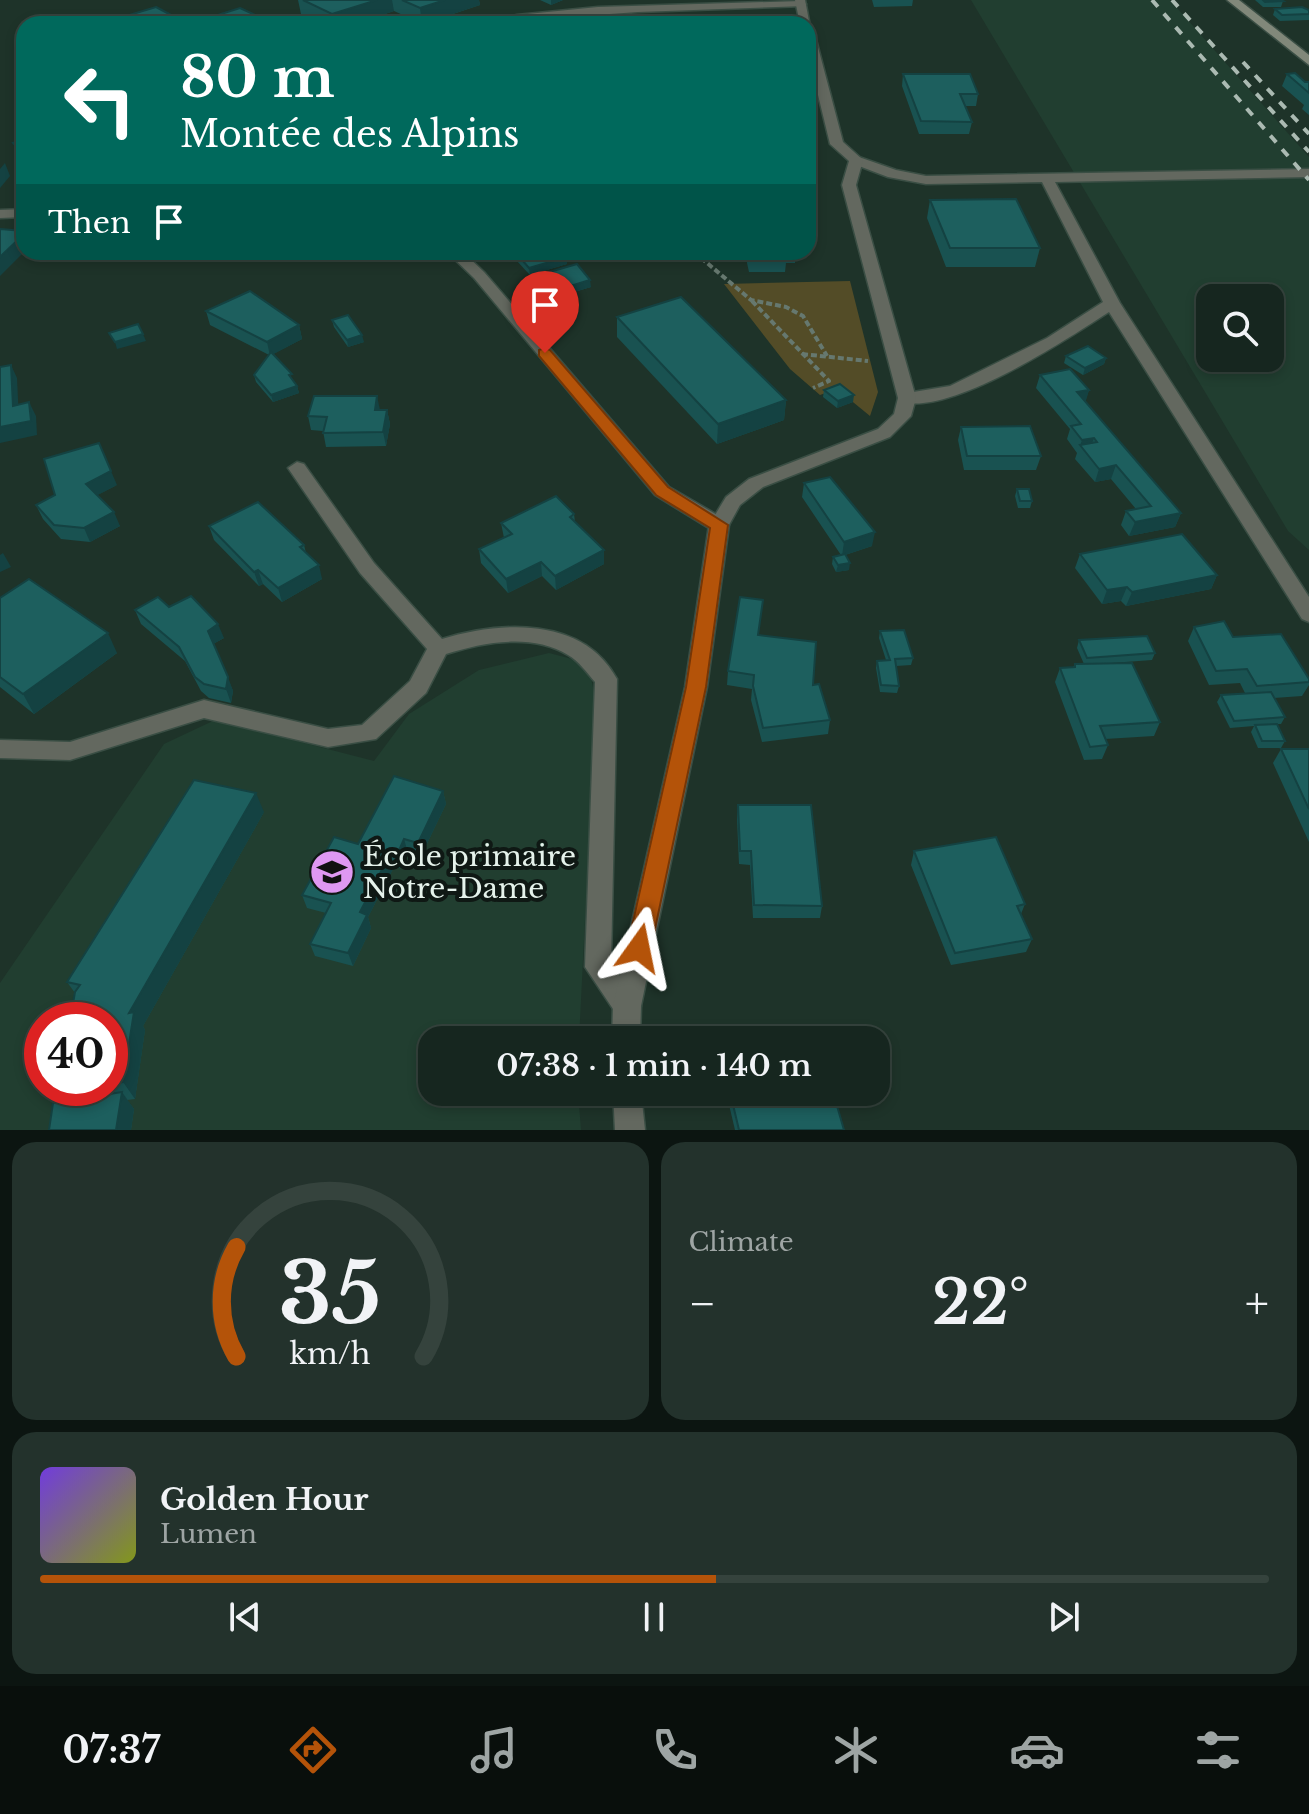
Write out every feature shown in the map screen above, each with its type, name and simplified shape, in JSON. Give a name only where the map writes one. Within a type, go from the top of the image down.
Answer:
[{"type":"main road","points":[[1232,0],[1309,61]]},
{"type":"street","points":[[529,16],[682,12],[800,2]]},
{"type":"street","points":[[816,63],[837,144],[856,160],[884,171],[926,180],[1309,173]]},
{"type":"street","points":[[626,1026],[627,1006],[696,687],[719,525],[733,501],[756,483],[884,433],[902,416],[907,398],[849,185],[856,160]]},
{"type":"street","points":[[1046,177],[1112,303],[1309,614]]},
{"type":"street","points":[[463,260],[479,275],[662,491],[719,525]]},
{"type":"street","points":[[907,398],[954,391],[1053,341],[1112,303]]},
{"type":"street","points":[[297,468],[367,568],[438,648]]},
{"type":"street","points":[[0,749],[70,751],[204,709],[328,738],[368,733],[418,687],[438,648],[478,635],[537,635],[576,648],[606,679],[598,967],[627,1006]]},
{"type":"street","points":[[628,1106],[630,1130]]},
{"type":"path","points":[[703,260],[751,300],[829,381],[813,388]]},
{"type":"path","points":[[751,300],[786,307],[803,316],[827,356]]},
{"type":"path","points":[[802,354],[871,362],[897,360]]},
{"type":"shaded area","points":[[971,0],[1170,0],[1309,157],[1309,550],[1288,531]]},
{"type":"shaded area","points":[[850,281],[878,392],[870,416],[837,389],[820,395],[790,369],[724,284]]},
{"type":"shaded area","name":"École primaire Notre-Dame","points":[[549,653],[576,660],[591,678],[596,701],[580,1026],[418,1026],[418,1106],[579,1106],[581,1130],[0,1130],[0,983],[164,744],[215,720],[374,761],[409,714],[479,670]]},
{"type":"building","points":[[303,0],[377,0],[332,14]]},
{"type":"building","points":[[402,0],[445,0],[420,8]]},
{"type":"building","points":[[156,7],[173,16],[126,16]]},
{"type":"building","points":[[1302,7],[1309,10],[1309,14],[1282,15],[1275,9]]},
{"type":"building","points":[[240,8],[258,16],[214,16]]},
{"type":"building","points":[[1295,73],[1309,82],[1309,93],[1287,74]]},
{"type":"building","points":[[903,74],[970,74],[978,94],[960,94],[972,122],[921,121]]},
{"type":"building","points":[[1016,199],[1040,248],[950,248],[930,200]]},
{"type":"building","points":[[0,229],[16,230],[16,242],[0,257]]},
{"type":"building","points":[[522,260],[557,260],[529,268]]},
{"type":"building","points":[[577,264],[590,280],[554,291],[539,275]]},
{"type":"building","points":[[250,291],[299,325],[267,342],[206,311]]},
{"type":"building","points":[[681,297],[786,400],[718,424],[617,317]]},
{"type":"building","points":[[348,315],[362,335],[347,340],[332,320]]},
{"type":"building","points":[[138,324],[143,334],[115,342],[109,333]]},
{"type":"building","points":[[1088,346],[1106,358],[1085,368],[1066,356]]},
{"type":"building","points":[[271,352],[292,374],[289,375],[297,386],[271,395],[254,375]]},
{"type":"building","points":[[11,365],[13,406],[29,402],[31,421],[0,427],[0,367]]},
{"type":"building","points":[[1070,369],[1089,390],[1077,392],[1181,513],[1135,522],[1126,511],[1151,506],[1116,465],[1099,469],[1080,445],[1097,442],[1094,438],[1082,440],[1071,426],[1081,424],[1040,375]]},
{"type":"building","points":[[840,384],[854,395],[838,401],[824,390]]},
{"type":"building","points":[[314,396],[377,396],[375,410],[387,410],[383,432],[323,433],[327,417],[308,416]]},
{"type":"building","points":[[1030,426],[1041,456],[967,456],[961,427]]},
{"type":"building","points":[[99,443],[111,471],[86,484],[114,512],[84,528],[54,525],[36,505],[55,495],[44,459]]},
{"type":"building","points":[[830,477],[875,532],[844,542],[804,483]]},
{"type":"building","points":[[1017,489],[1029,489],[1032,501],[1020,501]]},
{"type":"building","points":[[556,496],[574,514],[570,517],[604,550],[555,576],[541,562],[506,579],[479,549],[512,534],[501,523]]},
{"type":"building","points":[[258,502],[304,545],[300,547],[319,565],[278,588],[258,570],[254,572],[209,526]]},
{"type":"building","points":[[1182,534],[1217,575],[1132,592],[1127,587],[1107,590],[1080,554]]},
{"type":"building","points":[[845,554],[850,563],[838,565],[833,557]]},
{"type":"building","points":[[29,579],[108,633],[23,694],[0,677],[0,598]]},
{"type":"building","points":[[191,596],[218,624],[208,631],[228,677],[226,689],[204,684],[195,677],[179,647],[135,610],[158,597],[169,607]]},
{"type":"building","points":[[740,597],[763,600],[758,635],[816,642],[813,685],[819,684],[830,720],[763,728],[753,686],[754,675],[728,671]]},
{"type":"building","points":[[1224,621],[1233,637],[1281,634],[1309,682],[1257,686],[1247,669],[1216,671],[1194,627]]},
{"type":"building","points":[[904,630],[913,658],[895,659],[899,686],[881,685],[877,661],[890,660],[880,631]]},
{"type":"building","points":[[1147,636],[1155,653],[1087,658],[1079,640]]},
{"type":"building","points":[[1132,663],[1160,722],[1100,726],[1108,745],[1090,747],[1060,668],[1075,667],[1075,664]]},
{"type":"building","points":[[1271,692],[1285,717],[1234,721],[1221,695]]},
{"type":"building","points":[[1277,724],[1285,741],[1262,741],[1255,725]]},
{"type":"building","points":[[1281,749],[1309,749],[1309,809]]},
{"type":"building","points":[[394,776],[443,791],[418,843],[404,839],[397,855],[390,854],[360,912],[367,915],[348,953],[310,944],[331,903],[302,895],[334,837],[358,844]]},
{"type":"building","points":[[194,780],[256,793],[129,1013],[134,1012],[128,1050],[128,1002],[73,1002],[80,985],[67,982]]},
{"type":"building","points":[[738,805],[811,805],[822,906],[754,905],[751,851],[740,851]]},
{"type":"building","points":[[996,837],[1025,904],[1017,906],[1032,939],[955,953],[914,851]]},
{"type":"building","points":[[53,1106],[120,1106],[116,1130],[49,1130]]},
{"type":"building","points":[[733,1106],[837,1106],[844,1130],[739,1130]]},
{"type":"railway","points":[[1152,0],[1309,180]]},
{"type":"railway","points":[[1172,0],[1309,152]]},
{"type":"railway","points":[[1243,62],[1309,134]]},
{"type":"place","name":"École primaire Notre-Dame","points":[[332,872]]},
{"type":"route","points":[[545,353],[662,491],[719,525],[696,687],[639,948]]}]
